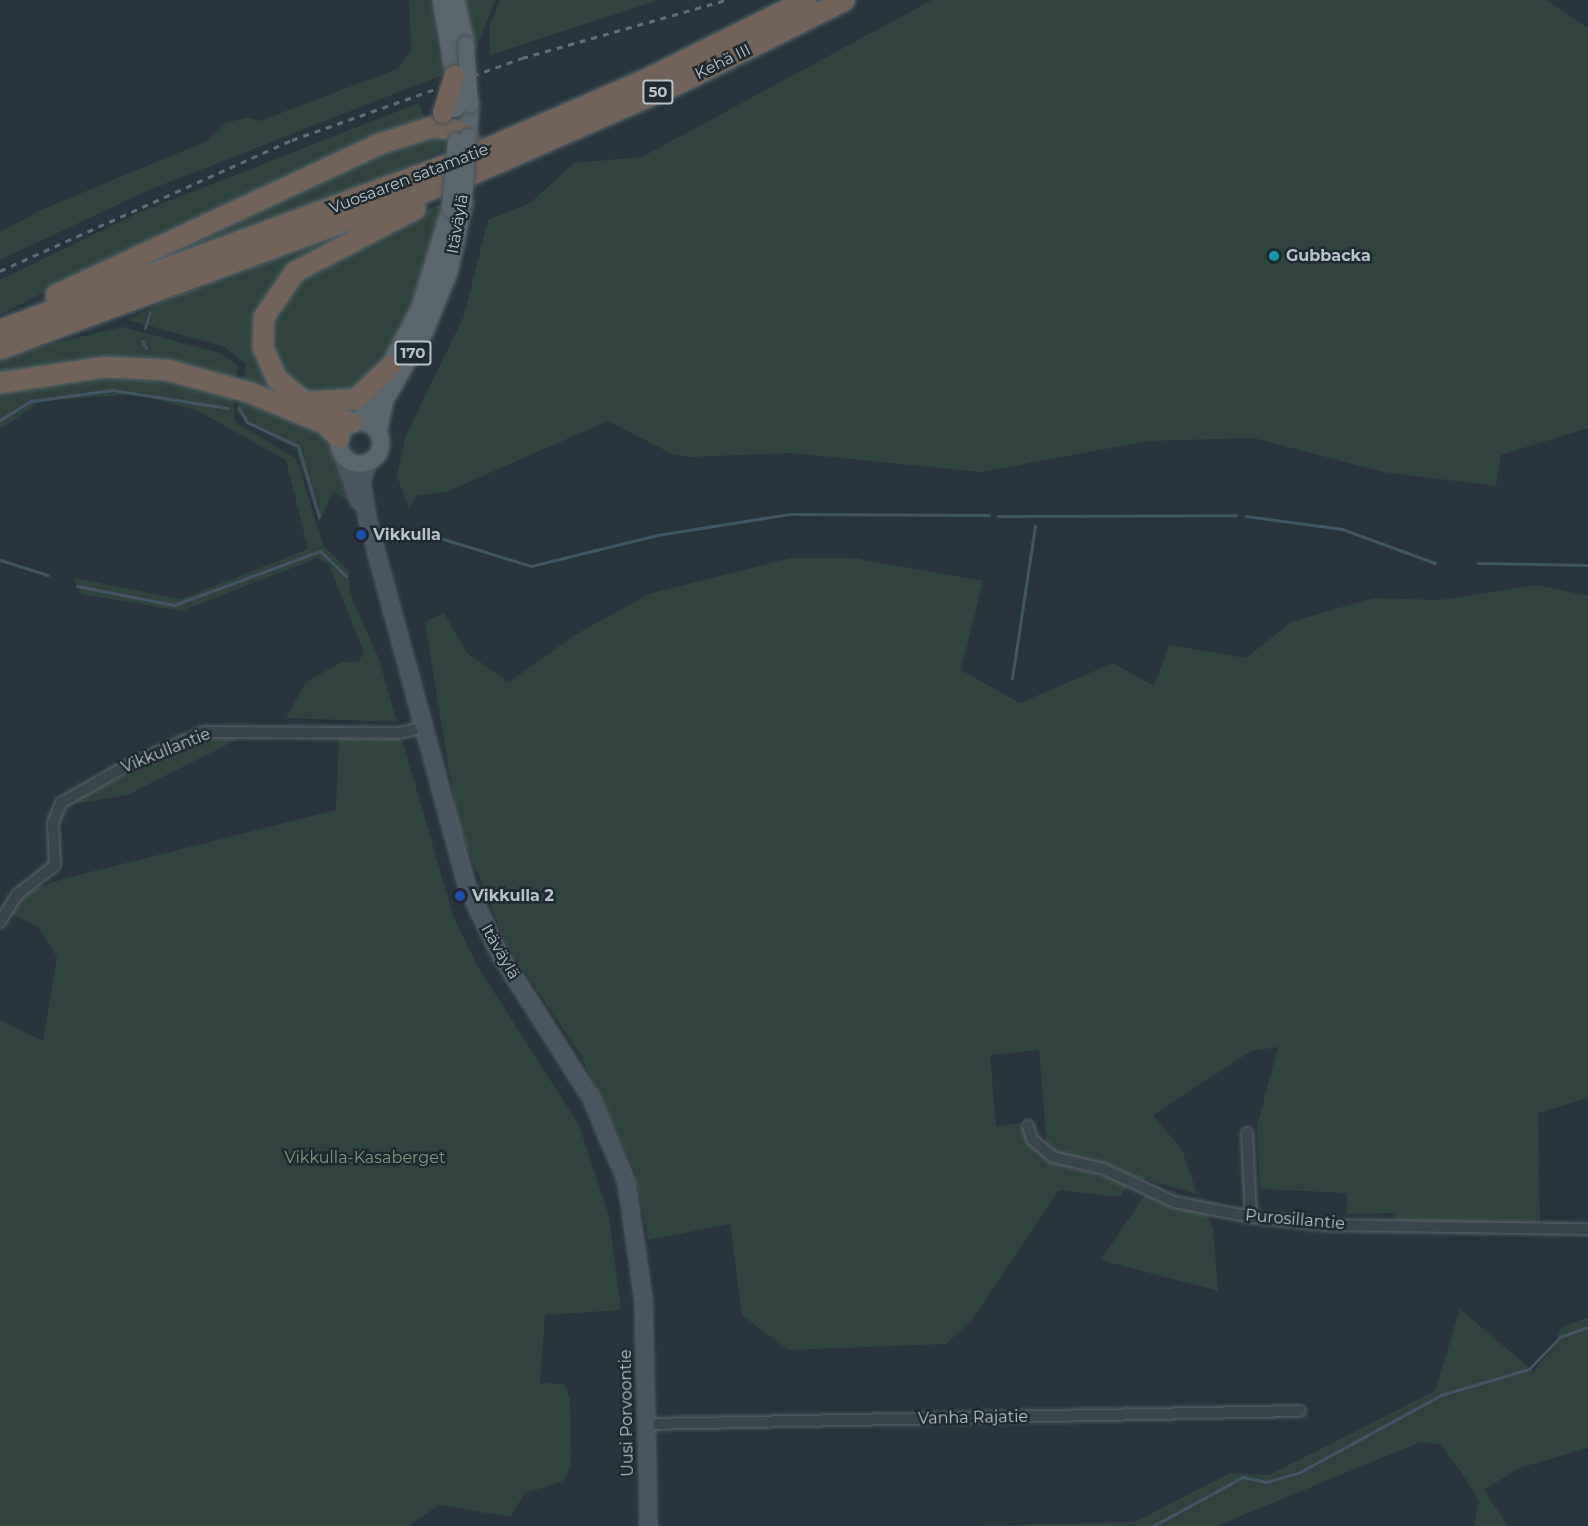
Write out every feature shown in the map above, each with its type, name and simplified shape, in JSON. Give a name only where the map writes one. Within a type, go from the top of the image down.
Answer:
[{"type":"highway","name":"Vuosaaren satamatie","points":[[0,328],[463,159],[649,78],[807,0]]},
{"type":"highway","name":"Kehä III","points":[[468,176],[682,82],[845,0]]},
{"type":"highway","points":[[454,76],[450,114],[460,136]]},
{"type":"highway","points":[[0,328],[380,144],[450,114]]},
{"type":"highway","name":"Vuosaaren satamatie","points":[[0,349],[468,176]]},
{"type":"highway","points":[[348,434],[302,401],[277,379],[263,347],[264,317],[278,290],[318,257],[436,198],[468,176]]},
{"type":"highway","points":[[302,401],[356,399],[391,366]]},
{"type":"highway","points":[[0,383],[104,367],[167,370],[251,393],[348,434]]},
{"type":"main road","name":"Itäväylä","points":[[441,0],[458,47],[454,76]]},
{"type":"main road","name":"Itäväylä","points":[[367,519],[361,481],[367,462],[378,452],[378,432],[385,400],[419,341],[449,273],[457,206],[460,136],[450,114],[458,47],[456,0]]},
{"type":"main road","name":"Itäväylä","points":[[457,206],[429,286],[391,366],[348,434],[367,519],[473,903],[612,1140],[633,1209],[643,1299]]},
{"type":"main road","points":[[367,462],[355,463],[348,434],[378,432]]},
{"type":"main road","name":"Uusi Porvoontie","points":[[643,1299],[648,1526]]},
{"type":"street","name":"Vikkullantie","points":[[0,922],[17,895],[55,865],[53,824],[61,803],[126,766],[204,732],[400,733],[424,727]]},
{"type":"street","name":"Purosillantie","points":[[1028,1126],[1032,1139],[1053,1157],[1104,1169],[1174,1202],[1251,1217],[1326,1225],[1588,1229]]},
{"type":"street","points":[[1247,1133],[1251,1217]]},
{"type":"street","name":"Vanha Rajatie","points":[[646,1424],[1300,1411]]},
{"type":"green space","points":[[409,0],[430,0],[442,75],[149,190],[0,260],[0,232],[43,209],[207,141],[226,123],[248,117],[260,121],[397,69],[411,51]]},
{"type":"green space","points":[[462,0],[495,0],[480,40],[471,44]]},
{"type":"green space","points":[[500,0],[659,0],[490,55],[490,25]]},
{"type":"green space","points":[[932,0],[1547,0],[1588,28],[1588,428],[1501,455],[1496,486],[1383,472],[1254,438],[1148,441],[981,472],[792,453],[690,457],[672,454],[608,421],[446,492],[416,496],[409,509],[397,476],[405,437],[464,316],[488,220],[530,203],[574,163],[642,157]]},
{"type":"green space","points":[[419,103],[426,122],[110,258],[0,315],[0,280],[138,213]]},
{"type":"green space","points":[[450,133],[448,148],[305,211],[123,273],[316,181],[417,139]]},
{"type":"green space","points":[[443,203],[418,296],[384,363],[362,390],[325,399],[300,390],[272,360],[269,323],[288,286],[388,227]]},
{"type":"green space","points":[[363,225],[259,313],[282,396],[244,383],[246,364],[225,347],[128,320],[168,299]]},
{"type":"green space","points":[[122,327],[220,353],[238,366],[236,381],[217,375],[0,377],[0,359],[13,353]]},
{"type":"green space","points":[[137,372],[232,391],[235,422],[297,459],[323,545],[349,571],[350,594],[379,659],[397,722],[286,718],[306,682],[342,662],[358,662],[364,653],[329,565],[318,558],[181,611],[81,594],[73,578],[181,599],[308,549],[286,460],[198,411],[138,394],[42,401],[0,429],[0,390]]},
{"type":"green space","points":[[241,395],[324,434],[348,500],[333,492],[319,522],[295,448],[245,423],[236,410]]},
{"type":"green space","points":[[790,558],[853,558],[983,581],[961,670],[1020,703],[1113,663],[1154,686],[1169,645],[1246,658],[1291,622],[1373,598],[1440,600],[1537,585],[1588,596],[1588,1098],[1538,1113],[1540,1228],[1395,1227],[1395,1213],[1347,1214],[1347,1193],[1260,1189],[1257,1126],[1278,1047],[1251,1051],[1153,1115],[1182,1150],[1197,1194],[1055,1154],[1047,1146],[1039,1050],[990,1055],[996,1127],[1022,1123],[1028,1140],[1051,1161],[1129,1184],[1119,1197],[1059,1190],[972,1320],[946,1344],[788,1350],[742,1315],[730,1224],[648,1240],[635,1172],[579,1053],[507,945],[458,825],[425,622],[444,613],[467,653],[509,682],[575,635],[649,594]]},
{"type":"green space","points":[[250,733],[127,795],[63,806],[205,735]]},
{"type":"green space","name":"Vikkulla-Kasaberget","points":[[339,734],[402,739],[453,916],[478,967],[579,1125],[609,1216],[621,1310],[545,1315],[540,1383],[564,1384],[570,1398],[571,1466],[563,1481],[525,1493],[510,1517],[439,1505],[408,1526],[0,1526],[0,1020],[43,1041],[57,957],[37,926],[9,913],[29,891],[63,879],[336,810]]},
{"type":"green space","points":[[1146,1193],[1206,1213],[1213,1228],[1218,1291],[1101,1260]]},
{"type":"green space","points":[[1460,1309],[1533,1371],[1554,1347],[1560,1328],[1588,1317],[1588,1448],[1519,1468],[1484,1490],[1508,1526],[1474,1526],[1479,1501],[1460,1470],[1440,1444],[1420,1442],[1217,1526],[969,1526],[1135,1522],[1230,1473],[1269,1475],[1435,1391]]},
{"type":"waterway","points":[[145,328],[150,313]]},
{"type":"waterway","points":[[142,341],[146,348]]},
{"type":"waterway","points":[[0,420],[31,401],[112,390],[228,408]]},
{"type":"waterway","points":[[239,408],[247,422],[298,446],[319,517]]},
{"type":"waterway","points":[[414,530],[531,566],[657,535],[790,514],[989,515]]},
{"type":"waterway","points":[[998,516],[1236,515]]},
{"type":"waterway","points":[[1246,516],[1342,529],[1435,563]]},
{"type":"waterway","points":[[1012,678],[1035,526]]},
{"type":"waterway","points":[[77,586],[174,605],[320,551],[346,576]]},
{"type":"waterway","points":[[0,560],[48,575]]},
{"type":"waterway","points":[[1478,563],[1588,565]]},
{"type":"waterway","points":[[1153,1526],[1243,1477],[1266,1482],[1300,1472],[1441,1395],[1529,1369],[1560,1337],[1588,1327]]},
{"type":"railway","points":[[0,271],[292,140],[522,58],[725,0]]},
{"type":"place","name":"Gubbacka","points":[[1274,256]]},
{"type":"place","name":"Vikkulla","points":[[361,535]]},
{"type":"place","name":"Vikkulla 2","points":[[460,896]]}]
